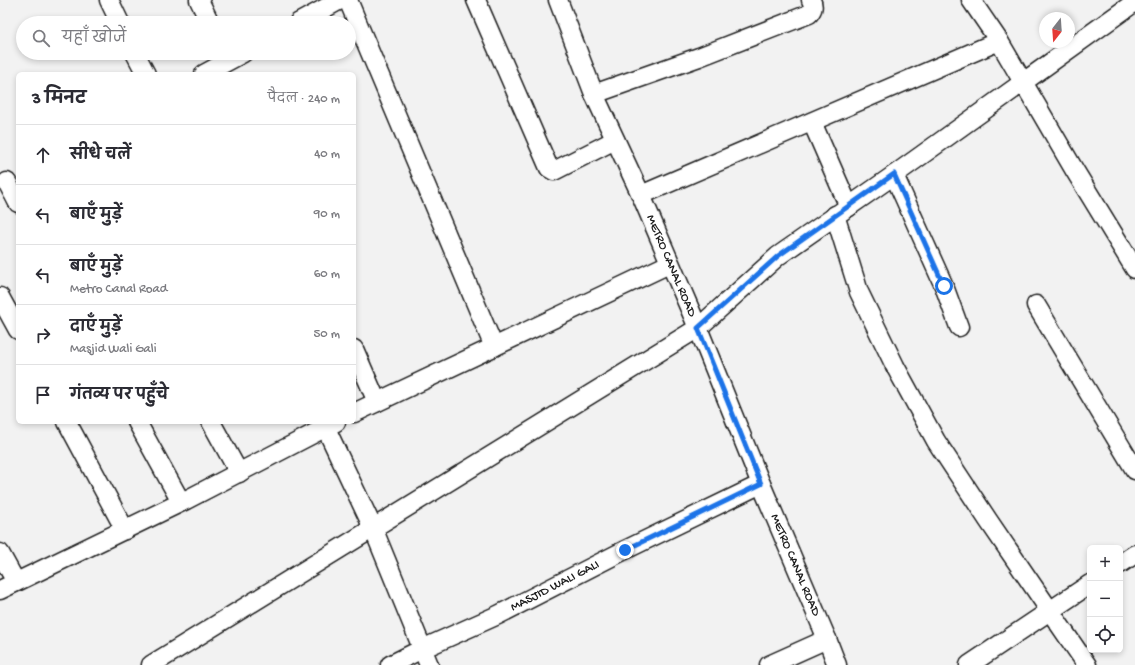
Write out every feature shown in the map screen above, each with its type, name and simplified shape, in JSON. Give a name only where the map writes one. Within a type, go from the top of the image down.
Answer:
[{"type":"street","points":[[109,0],[117,16]]},
{"type":"street","points":[[199,0],[207,16]]},
{"type":"street","points":[[311,16],[340,0]]},
{"type":"street","points":[[348,0],[355,16]]},
{"type":"street","points":[[476,0],[549,168],[554,171],[615,140]]},
{"type":"street","name":"METRO CANAL ROAD","points":[[558,0],[594,94],[641,195],[669,264],[698,328],[761,484],[828,639],[837,665]]},
{"type":"street","points":[[594,94],[698,57],[808,14],[813,8],[811,0]]},
{"type":"street","points":[[972,0],[1023,81],[1075,171],[1135,269]]},
{"type":"street","points":[[151,665],[698,328],[778,256],[1133,3]]},
{"type":"street","points":[[356,19],[494,347]]},
{"type":"street","points":[[641,195],[999,42]]},
{"type":"street","points":[[139,60],[145,72]]},
{"type":"street","points":[[208,72],[233,60]]},
{"type":"street","points":[[812,122],[842,211],[859,292],[895,366],[936,441],[1087,665]]},
{"type":"street","points":[[894,174],[944,286],[959,327]]},
{"type":"street","points":[[8,181],[16,199]]},
{"type":"street","points":[[356,413],[669,264]]},
{"type":"street","points":[[0,297],[16,326]]},
{"type":"street","points":[[1036,305],[1135,470]]},
{"type":"street","points":[[356,354],[377,402]]},
{"type":"street","points":[[68,424],[125,530]]},
{"type":"street","points":[[138,424],[181,502]]},
{"type":"street","points":[[212,424],[239,474]]},
{"type":"street","points":[[0,553],[8,586],[239,474],[328,424],[429,665]]},
{"type":"street","name":"MASJID WALI GALI","points":[[390,665],[498,615],[625,550],[761,484]]},
{"type":"street","points":[[1123,562],[1135,554]]},
{"type":"street","points":[[969,665],[1087,586]]},
{"type":"street","points":[[769,665],[828,639]]},
{"type":"route","points":[[625,550],[761,484],[698,328],[778,256],[894,174],[944,286]]}]
